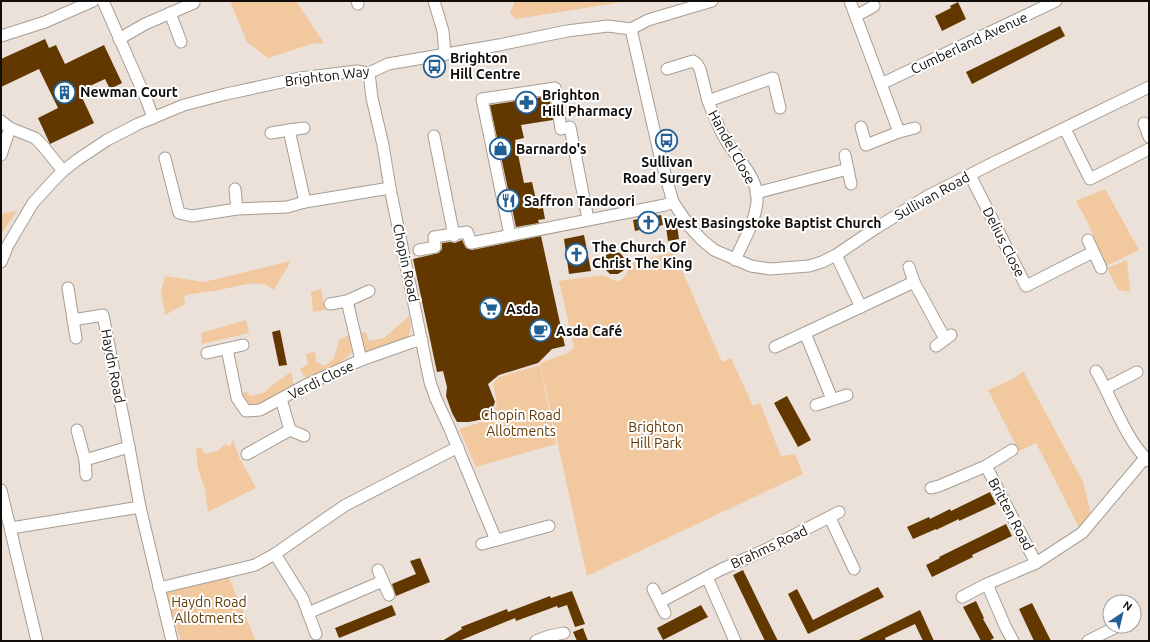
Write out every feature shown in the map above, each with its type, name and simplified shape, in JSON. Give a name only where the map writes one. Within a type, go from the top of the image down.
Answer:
[{"type":"street","points":[[1,36],[45,22],[93,1]]},
{"type":"street","points":[[103,1],[153,118]]},
{"type":"street","points":[[434,1],[443,31],[445,54]]},
{"type":"street","points":[[632,29],[648,20],[712,1]]},
{"type":"street","points":[[850,1],[899,132]]},
{"type":"street","name":"Cumberland Avenue","points":[[881,84],[1056,1]]},
{"type":"street","points":[[120,39],[145,24],[194,2]]},
{"type":"street","points":[[856,16],[874,6]]},
{"type":"street","points":[[170,13],[181,42]]},
{"type":"street","name":"Brighton Way","points":[[1,262],[8,245],[33,203],[53,180],[77,160],[107,140],[184,105],[300,78],[357,71],[369,73],[388,64],[592,27],[608,26],[632,29]]},
{"type":"street","name":"Sullivan Road","points":[[632,29],[660,156],[673,202],[690,227],[714,250],[734,260],[751,266],[770,269],[809,266],[822,262],[836,255],[871,231],[928,196],[1149,87]]},
{"type":"street","name":"Handel Close","points":[[667,69],[693,62],[697,64],[700,68],[708,101],[723,136],[750,173],[757,202],[751,224],[734,260]]},
{"type":"street","name":"Chopin Road","points":[[369,73],[372,98],[383,145],[390,188],[430,382],[496,540]]},
{"type":"street","name":"Handel Close","points":[[708,101],[773,78],[780,108]]},
{"type":"street","points":[[510,236],[482,99],[555,88],[561,129],[570,127],[587,214]]},
{"type":"street","points":[[1,121],[10,128],[35,138],[64,171]]},
{"type":"street","points":[[1144,123],[1149,137]]},
{"type":"street","points":[[861,127],[866,145],[899,132],[915,128]]},
{"type":"street","points":[[1,155],[10,128]]},
{"type":"street","points":[[271,133],[304,128]]},
{"type":"street","points":[[1065,129],[1093,184],[1149,150]]},
{"type":"street","points":[[289,130],[305,202]]},
{"type":"street","points":[[434,136],[454,235]]},
{"type":"street","points":[[845,155],[851,184]]},
{"type":"street","points":[[165,158],[179,213],[192,216],[237,209],[287,207],[305,202],[390,188]]},
{"type":"street","name":"Handel Close","points":[[756,193],[848,169]]},
{"type":"street","name":"Delius Close","points":[[970,175],[1026,286],[1093,252]]},
{"type":"street","points":[[235,189],[237,209]]},
{"type":"street","points":[[419,250],[435,247],[434,237],[467,232],[471,244],[665,205],[673,202]]},
{"type":"street","points":[[1088,240],[1101,268]]},
{"type":"street","points":[[836,255],[861,307]]},
{"type":"street","points":[[909,267],[914,282],[944,340]]},
{"type":"street","points":[[775,347],[914,282]]},
{"type":"street","points":[[68,288],[76,338]]},
{"type":"street","points":[[330,304],[347,301],[369,291]]},
{"type":"street","name":"Verdi Close","points":[[347,301],[362,360]]},
{"type":"street","name":"Haydn Road","points":[[73,320],[103,315],[130,448],[140,506],[159,588],[169,640]]},
{"type":"street","points":[[805,333],[832,399]]},
{"type":"street","name":"Verdi Close","points":[[227,348],[237,398],[246,411],[260,410],[281,400],[306,385],[362,360],[412,342],[422,340]]},
{"type":"street","points":[[207,353],[243,345]]},
{"type":"street","name":"Britten Road","points":[[962,597],[987,584],[1036,563],[1082,533],[1147,459],[1123,425],[1106,388],[1096,371]]},
{"type":"street","points":[[1106,388],[1137,372]]},
{"type":"street","points":[[816,405],[847,395]]},
{"type":"street","name":"Verdi Close","points":[[281,400],[290,430]]},
{"type":"street","points":[[77,430],[85,460],[86,475]]},
{"type":"street","points":[[247,454],[290,430],[304,436]]},
{"type":"street","points":[[159,588],[255,565],[275,554],[344,506],[458,447]]},
{"type":"street","points":[[85,460],[130,448]]},
{"type":"street","name":"Britten Road","points":[[931,488],[986,466],[1012,450]]},
{"type":"street","name":"Britten Road","points":[[986,466],[1036,563]]},
{"type":"street","points":[[1,490],[37,641]]},
{"type":"street","points":[[11,528],[140,506]]},
{"type":"street","name":"Brahms Road","points":[[660,602],[720,570],[767,549],[835,515],[854,569]]},
{"type":"street","points":[[482,544],[549,526]]},
{"type":"street","points":[[275,554],[302,599],[316,634]]},
{"type":"street","points":[[378,570],[389,595]]},
{"type":"street","points":[[707,578],[733,640]]},
{"type":"street","points":[[308,613],[383,581]]},
{"type":"street","points":[[987,584],[1013,641]]},
{"type":"street","points":[[653,589],[665,613]]},
{"type":"street","points":[[536,641],[564,633]]},
{"type":"street","points":[[1088,641],[1102,634]]},
{"type":"green space","points":[[230,1],[296,1],[324,43],[311,44],[268,58],[247,42]]},
{"type":"green space","points":[[515,1],[629,1],[516,19],[510,13]]},
{"type":"green space","points":[[1105,189],[1139,250],[1106,266],[1087,221],[1076,201]]},
{"type":"green space","points":[[17,211],[1,234],[1,214]]},
{"type":"green space","name":"Brighton Hill Park","points":[[674,252],[722,362],[731,358],[753,406],[760,403],[781,456],[795,454],[803,474],[587,576],[540,363],[568,353],[574,347],[559,281],[605,276],[618,281],[624,277],[627,272],[631,259],[642,260]]},
{"type":"green space","points":[[1127,260],[1130,292],[1118,290],[1107,268]]},
{"type":"green space","points":[[291,261],[274,290],[266,285],[255,284],[240,285],[192,294],[184,296],[185,304],[165,315],[161,291],[165,276],[204,282]]},
{"type":"green space","points":[[321,289],[325,310],[313,312],[311,292]]},
{"type":"green space","points":[[409,316],[411,325],[408,340],[361,357],[358,333],[366,332],[369,341],[384,338]]},
{"type":"green space","points":[[246,320],[249,333],[202,344],[201,333]]},
{"type":"green space","points":[[349,335],[352,352],[347,357],[311,379],[304,376],[300,369],[308,364],[306,354],[315,352],[316,362],[325,366],[334,358],[339,340]]},
{"type":"green space","name":"Chopin Road Allotments","points":[[540,365],[556,444],[476,467],[459,429],[485,421],[493,412],[497,404],[493,384],[499,377]]},
{"type":"green space","points":[[1023,371],[1083,482],[1091,514],[1079,527],[1036,443],[1019,451],[988,390],[1015,378]]},
{"type":"green space","points":[[291,372],[294,386],[266,403],[250,408],[240,394],[247,392],[250,396],[263,393]]},
{"type":"green space","points":[[233,440],[239,457],[256,488],[208,512],[205,489],[198,469],[196,449],[201,447],[205,454],[217,451],[225,444],[230,447]]},
{"type":"green space","name":"Haydn Road Allotments","points":[[226,571],[256,641],[181,641],[165,594]]},
{"type":"building","points":[[958,2],[966,19],[942,31],[935,16],[951,8],[950,6]]},
{"type":"building","points":[[1060,26],[1065,36],[972,84],[966,72]]},
{"type":"building","name":"Newman Court","points":[[45,39],[49,48],[56,45],[65,64],[104,45],[122,83],[110,89],[105,79],[79,91],[94,123],[50,144],[38,118],[58,108],[39,69],[1,87],[1,59]]},
{"type":"building","points":[[549,96],[553,120],[521,125],[524,138],[515,140],[524,183],[532,182],[538,209],[543,208],[545,219],[538,220],[539,223],[516,227],[490,105]]},
{"type":"building","name":"West Basingstoke Baptist Church","points":[[661,215],[663,225],[635,231],[633,220]]},
{"type":"building","points":[[677,225],[679,239],[668,241],[666,227]]},
{"type":"building","name":"The Church Of Christ The King","points":[[584,235],[591,271],[569,274],[564,239]]},
{"type":"building","name":"Asda","points":[[541,236],[565,346],[552,349],[538,363],[499,375],[488,384],[495,402],[492,410],[484,419],[469,422],[457,422],[446,396],[447,387],[443,371],[437,372],[413,259],[439,253],[442,249],[442,243],[455,243],[462,240],[466,248],[472,250]]},
{"type":"building","points":[[613,252],[620,253],[625,259],[626,263],[624,270],[618,274],[610,274],[602,266],[606,255]]},
{"type":"building","points":[[280,330],[287,365],[279,366],[272,332]]},
{"type":"building","points":[[787,396],[811,440],[798,447],[774,403]]},
{"type":"building","points":[[990,492],[996,504],[959,521],[959,519],[913,539],[907,527],[929,517],[930,519],[950,509],[951,511]]},
{"type":"building","points":[[1006,524],[1012,536],[972,555],[973,557],[932,577],[926,565]]},
{"type":"building","points":[[420,558],[430,582],[396,596],[392,584],[416,574],[410,561]]},
{"type":"building","points":[[743,570],[778,641],[765,641],[733,575]]},
{"type":"building","points":[[878,587],[884,597],[808,634],[788,594],[797,589],[813,620]]},
{"type":"building","points":[[572,591],[585,624],[575,627],[567,605],[558,608],[557,606],[516,621],[515,618],[459,641],[442,641],[462,629],[461,627],[507,609],[508,612],[550,596],[551,598]]},
{"type":"building","points":[[976,601],[984,618],[983,619],[994,638],[989,641],[981,641],[963,607]]},
{"type":"building","points":[[1032,603],[1051,641],[1034,641],[1019,609]]},
{"type":"building","points":[[392,605],[396,615],[339,638],[335,628]]},
{"type":"building","points":[[701,605],[708,617],[663,640],[657,628]]},
{"type":"building","points":[[920,610],[934,641],[923,641],[915,624],[885,638],[886,641],[857,641]]},
{"type":"building","points":[[583,628],[588,641],[577,641],[573,632]]},
{"type":"place","name":"Brighton Hill Centre","points":[[435,66]]},
{"type":"place","name":"Newman Court","points":[[64,92]]},
{"type":"place","name":"Brighton Hill Pharmacy","points":[[527,103]]},
{"type":"place","name":"Sullivan Road Surgery","points":[[667,140]]},
{"type":"place","name":"Barnardo's","points":[[501,149]]},
{"type":"place","name":"Saffron Tandoori","points":[[509,201]]},
{"type":"place","name":"West Basingstoke Baptist Church","points":[[648,223]]},
{"type":"place","name":"The Church Of Christ The King","points":[[577,255]]},
{"type":"place","name":"Asda","points":[[490,309]]},
{"type":"place","name":"Asda Café","points":[[540,331]]}]
